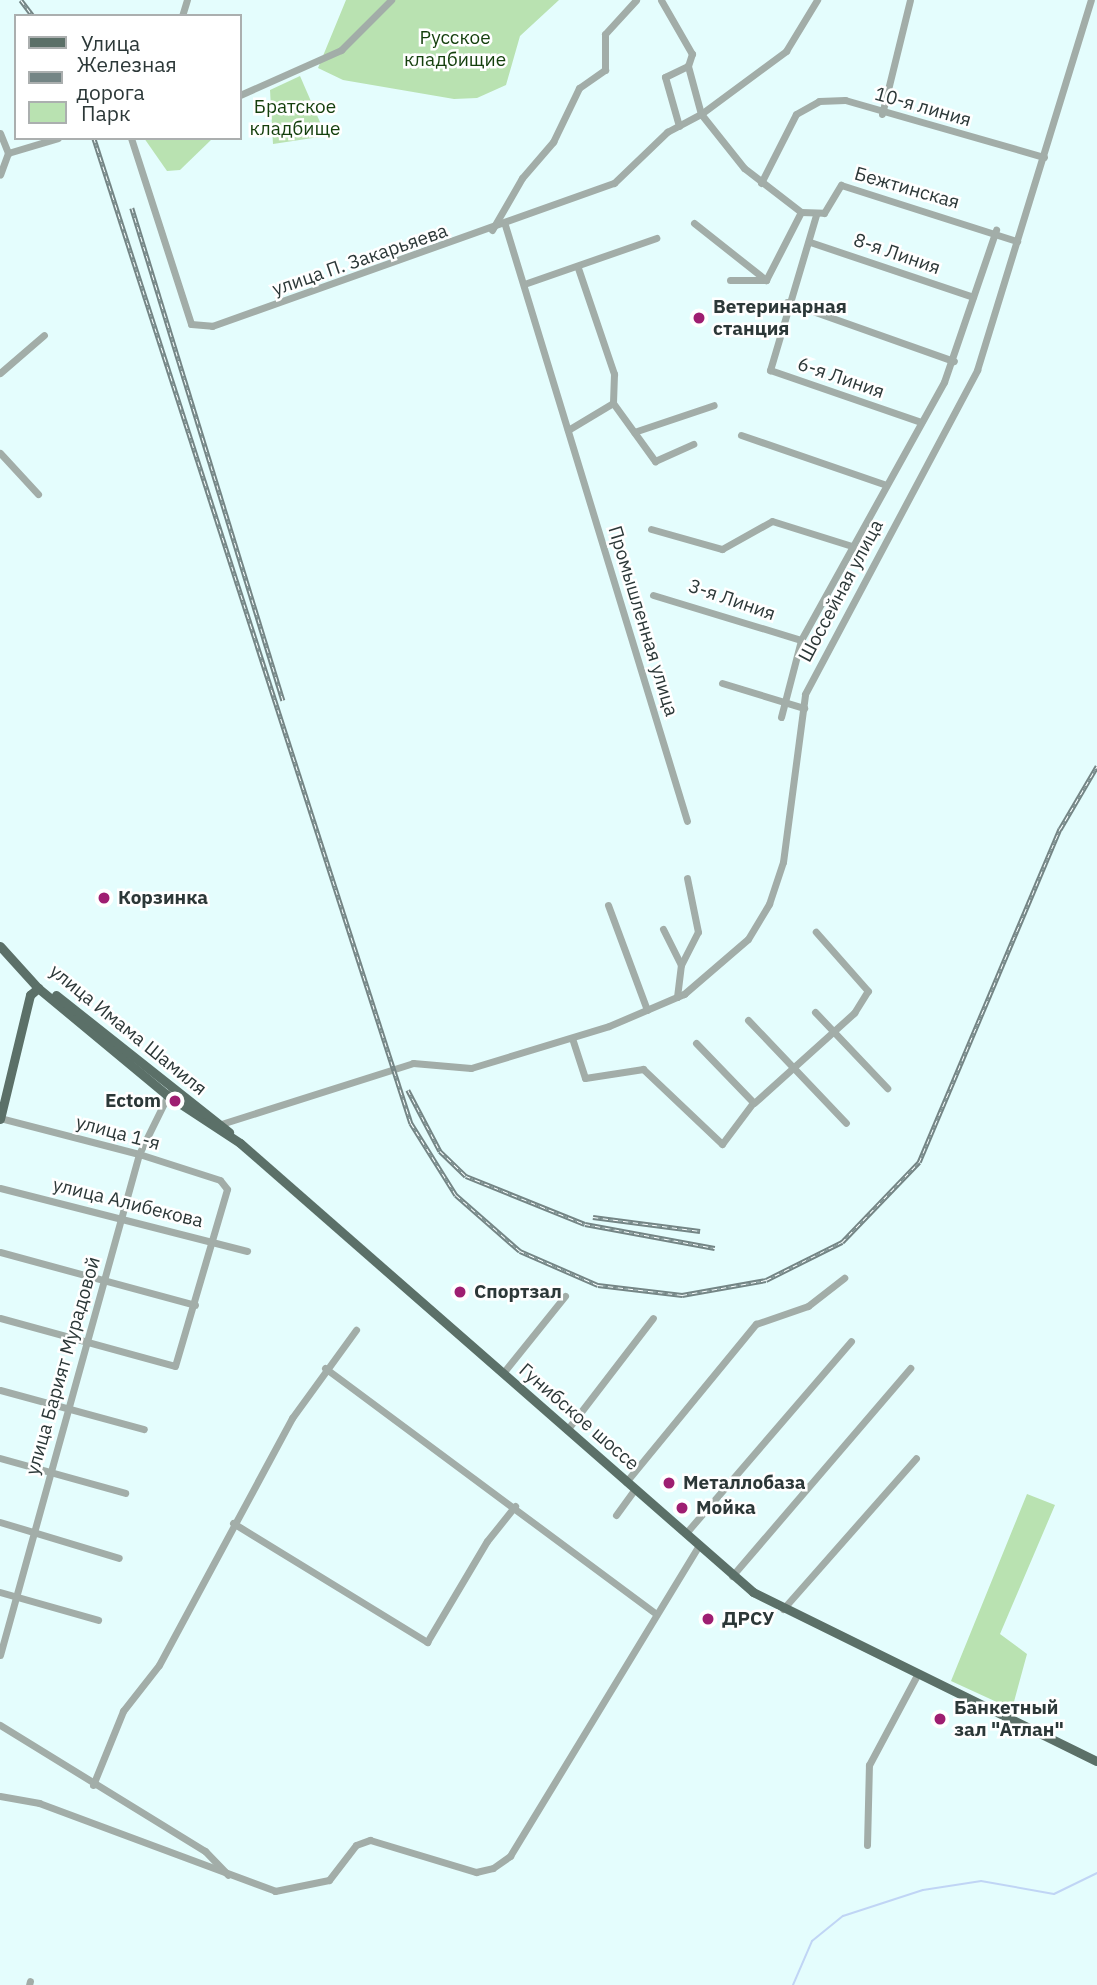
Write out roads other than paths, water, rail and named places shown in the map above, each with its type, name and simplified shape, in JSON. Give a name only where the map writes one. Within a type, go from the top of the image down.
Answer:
[{"type":"main road","name":"улица Имама Шамиля","points":[[0,937],[35,978],[169,1093]]},
{"type":"main road","name":"улица Имама Шамиля","points":[[0,946],[38,988],[169,1093],[218,1126]]},
{"type":"main road","points":[[0,1119],[30,995],[38,988]]},
{"type":"main road","name":"Гунибское шоссе","points":[[218,1126],[687,1533],[732,1576],[783,1609],[1097,1762]]},
{"type":"street","points":[[242,94],[341,50],[391,0]]},
{"type":"street","points":[[492,230],[522,178],[553,142],[579,88],[605,70],[606,34],[636,0]]},
{"type":"street","points":[[661,0],[687,40],[688,66],[701,114],[761,183],[801,212],[816,215],[810,242],[787,302],[954,361]]},
{"type":"street","name":"улица П. Закарьяева","points":[[132,140],[191,324],[212,326],[492,230],[614,183],[679,125],[701,114],[750,75],[786,51],[817,0]]},
{"type":"street","points":[[883,114],[910,0]]},
{"type":"street","name":"Шоссейная улица","points":[[218,1126],[413,1063],[471,1068],[572,1038],[647,1010],[677,997],[724,962],[769,904],[783,862],[804,708],[819,659],[958,413],[1017,241],[1091,0]]},
{"type":"street","points":[[679,125],[665,77],[688,66]]},
{"type":"street","name":"10-я линия","points":[[761,183],[796,114],[819,101],[845,100],[883,114],[1044,157]]},
{"type":"street","points":[[0,133],[8,153],[0,175]]},
{"type":"street","points":[[8,153],[51,140]]},
{"type":"street","name":"Бежтинская","points":[[816,215],[841,185],[996,230],[1017,241]]},
{"type":"street","points":[[766,280],[801,212]]},
{"type":"street","points":[[694,223],[766,280]]},
{"type":"street","name":"Промышленная улица","points":[[505,225],[527,283],[568,430],[687,821]]},
{"type":"street","points":[[781,717],[801,640],[855,547],[954,361],[996,230]]},
{"type":"street","points":[[527,283],[578,268],[656,239]]},
{"type":"street","name":"8-я Линия","points":[[810,242],[973,297]]},
{"type":"street","points":[[578,268],[616,382],[613,403],[655,461],[693,444]]},
{"type":"street","points":[[730,280],[766,280]]},
{"type":"street","name":"6-я Линия","points":[[787,302],[770,370],[921,422]]},
{"type":"street","points":[[0,373],[44,335]]},
{"type":"street","points":[[568,430],[613,403]]},
{"type":"street","points":[[634,432],[714,405]]},
{"type":"street","points":[[741,435],[886,485]]},
{"type":"street","points":[[0,453],[38,494]]},
{"type":"street","points":[[651,529],[722,549],[772,521],[855,547]]},
{"type":"street","name":"3-я Линия","points":[[653,595],[801,640]]},
{"type":"street","points":[[722,683],[804,708]]},
{"type":"street","points":[[677,997],[681,965],[698,933],[687,878]]},
{"type":"street","points":[[608,905],[647,1010]]},
{"type":"street","points":[[663,929],[681,965]]},
{"type":"street","points":[[572,1038],[585,1078],[643,1069],[722,1144],[752,1104],[830,1033],[869,991],[816,932]]},
{"type":"street","points":[[815,1012],[830,1033],[887,1088]]},
{"type":"street","points":[[748,1020],[791,1069],[846,1123]]},
{"type":"street","points":[[696,1043],[752,1104]]},
{"type":"street","name":"улица Барият Мурадовой","points":[[0,1655],[139,1154],[169,1093]]},
{"type":"street","name":"улица 1-я","points":[[0,1119],[139,1154],[226,1184],[215,1241]]},
{"type":"street","name":"улица Алибекова","points":[[0,1188],[122,1216],[247,1251]]},
{"type":"street","points":[[0,1318],[175,1366],[215,1241]]},
{"type":"street","points":[[0,1252],[195,1305]]},
{"type":"street","points":[[626,1482],[756,1324],[808,1306],[844,1278]]},
{"type":"street","points":[[503,1373],[565,1296]]},
{"type":"street","points":[[567,1430],[653,1318]]},
{"type":"street","points":[[93,1784],[124,1711],[159,1665],[233,1523],[325,1368],[356,1330]]},
{"type":"street","points":[[687,1533],[851,1341]]},
{"type":"street","points":[[325,1368],[515,1506],[568,1553],[655,1613]]},
{"type":"street","points":[[732,1576],[910,1368]]},
{"type":"street","points":[[0,1390],[144,1429]]},
{"type":"street","points":[[0,1458],[125,1493]]},
{"type":"street","points":[[783,1609],[916,1458]]},
{"type":"street","points":[[616,1515],[635,1489]]},
{"type":"street","points":[[233,1523],[427,1642],[486,1541],[515,1506]]},
{"type":"street","points":[[0,1522],[119,1558]]},
{"type":"street","points":[[0,1796],[39,1803],[228,1876],[289,1892],[335,1876],[356,1845],[370,1840],[476,1872],[492,1868],[510,1856],[655,1613],[699,1545]]},
{"type":"street","points":[[0,1592],[98,1620]]},
{"type":"street","points":[[867,1845],[869,1765],[918,1675]]},
{"type":"street","points":[[0,1725],[205,1852],[228,1876]]},
{"type":"waterway","points":[[793,1985],[812,1941],[843,1916],[923,1890],[981,1881],[1054,1894],[1097,1873]]},
{"type":"railway","points":[[21,0],[32,14]]},
{"type":"railway","points":[[95,140],[411,1123],[456,1195],[520,1251],[598,1285],[682,1295],[766,1280],[842,1242],[919,1162],[1060,829],[1097,766]]},
{"type":"railway","points":[[132,208],[283,700]]},
{"type":"railway","points":[[408,1090],[440,1151],[466,1176],[585,1224],[715,1248]]},
{"type":"railway","points":[[593,1217],[700,1231]]},
{"type":"place","name":"Ветеринарная станция","points":[[699,318]]},
{"type":"place","name":"Корзинка","points":[[104,898]]},
{"type":"place","name":"Ectom","points":[[175,1101]]},
{"type":"place","name":"Спортзал","points":[[460,1292]]},
{"type":"place","name":"Металлобаза","points":[[669,1483]]},
{"type":"place","name":"Мойка","points":[[682,1508]]},
{"type":"place","name":"ДРСУ","points":[[708,1619]]},
{"type":"place","name":"Банкетный зал \"Атлан\"","points":[[940,1719]]},
{"type":"park label","name":"Русское кладбищие","points":[[455,49]]},
{"type":"park label","name":"Братское кладбище","points":[[295,118]]}]
